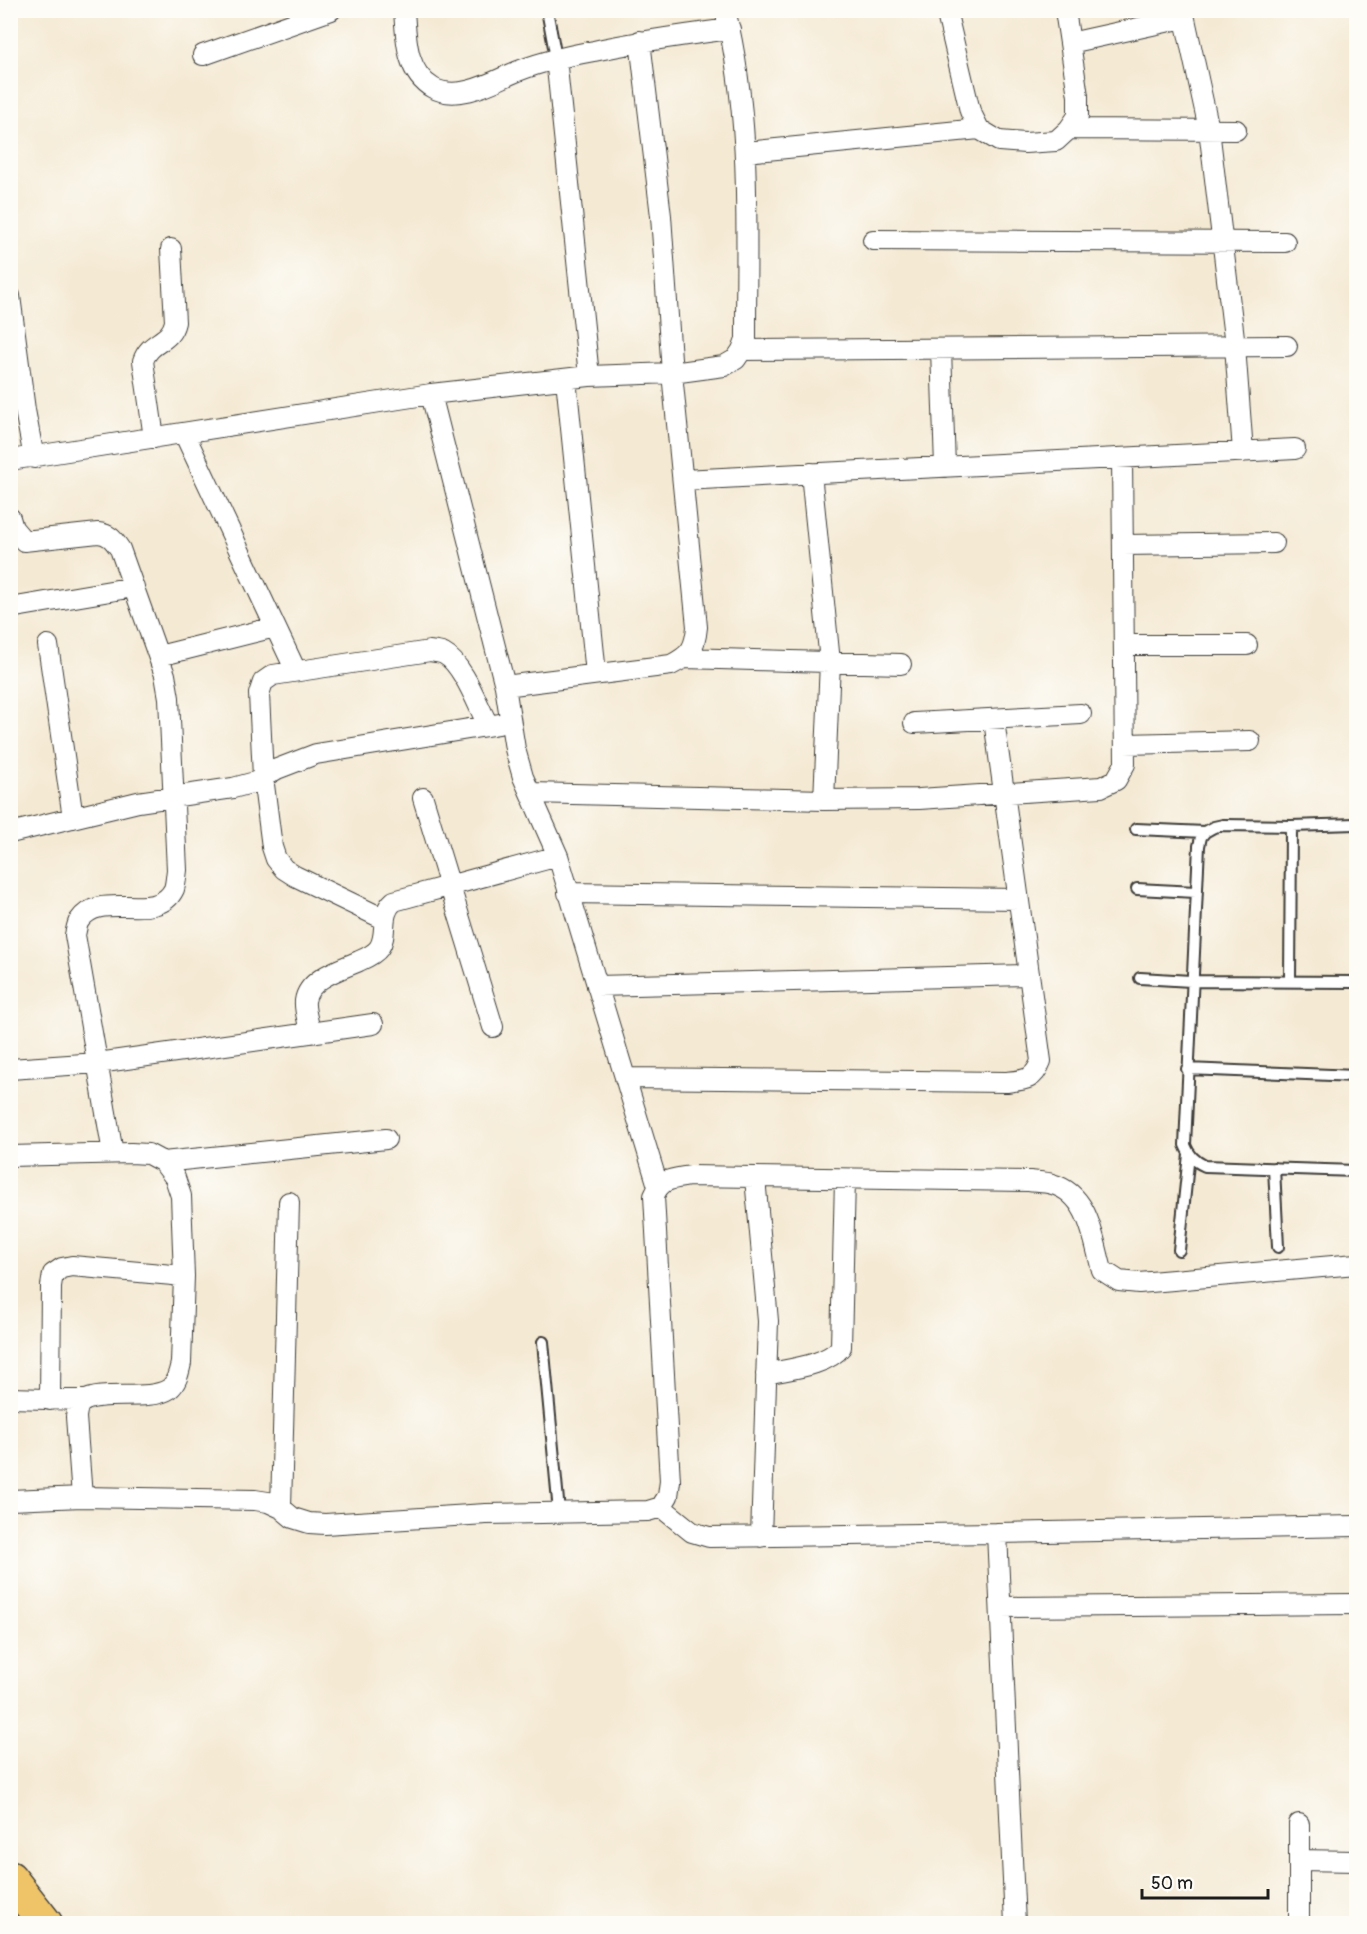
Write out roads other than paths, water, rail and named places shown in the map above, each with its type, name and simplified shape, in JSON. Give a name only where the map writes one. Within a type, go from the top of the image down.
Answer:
[{"type":"highway","points":[[10,1878],[46,1923]]},
{"type":"street","points":[[203,55],[331,10]]},
{"type":"street","points":[[10,460],[430,394],[589,376],[672,373],[724,366],[736,359],[746,339],[746,153],[740,95],[728,20],[556,58],[479,88],[458,93],[434,89],[417,74],[408,48],[404,10]]},
{"type":"street","points":[[946,10],[970,111],[979,129],[999,141],[1025,143],[1056,141],[1069,129],[1078,116],[1078,96],[1065,10]]},
{"type":"street","points":[[1070,43],[1183,14],[1209,129],[1235,346],[1243,452]]},
{"type":"street","points":[[505,686],[671,665],[685,658],[695,644],[697,627],[672,373],[661,216],[640,41]]},
{"type":"street","points":[[556,58],[589,376]]},
{"type":"street","points":[[746,153],[979,129]]},
{"type":"street","points":[[1069,129],[1236,129]]},
{"type":"street","points":[[873,240],[1285,242]]},
{"type":"street","points":[[154,438],[143,361],[146,352],[168,337],[173,330],[175,322],[171,249]]},
{"type":"street","points":[[10,296],[34,458]]},
{"type":"street","points":[[742,350],[1287,346]]},
{"type":"street","points":[[941,349],[945,467]]},
{"type":"street","points":[[566,379],[596,674]]},
{"type":"street","points":[[430,394],[505,686],[514,749],[558,856],[658,1186]]},
{"type":"street","points":[[184,433],[296,671]]},
{"type":"street","points":[[683,480],[1294,449]]},
{"type":"street","points":[[531,793],[824,800],[919,799],[1101,787],[1116,780],[1125,764],[1122,458]]},
{"type":"street","points":[[812,473],[830,662],[824,800]]},
{"type":"street","points":[[10,518],[13,528],[24,541],[98,532],[113,539],[120,549],[159,656],[169,698],[177,870],[174,888],[166,899],[151,906],[108,906],[90,911],[80,921],[75,935],[113,1153]]},
{"type":"street","points":[[1123,545],[1274,543]]},
{"type":"street","points":[[10,608],[134,587]]},
{"type":"street","points":[[159,656],[275,627]]},
{"type":"street","points":[[48,645],[73,818]]},
{"type":"street","points":[[1124,645],[1247,645]]},
{"type":"street","points":[[384,919],[295,876],[284,869],[276,859],[272,846],[263,777],[259,694],[263,682],[273,675],[296,671],[430,651],[442,652],[452,659],[461,671],[488,725]]},
{"type":"street","points":[[685,658],[901,664]]},
{"type":"street","points":[[914,723],[1081,714]]},
{"type":"street","points":[[625,1078],[994,1082],[1025,1080],[1036,1073],[1041,1061],[994,720]]},
{"type":"street","points":[[10,833],[138,802],[233,788],[263,777],[299,759],[316,754],[511,722]]},
{"type":"street","points":[[1125,744],[1250,741]]},
{"type":"street","points":[[423,798],[452,885],[493,1027]]},
{"type":"street","points":[[310,1033],[305,1001],[310,988],[320,979],[368,957],[379,948],[388,906],[394,901],[558,856]]},
{"type":"street","points":[[568,893],[1018,899]]},
{"type":"street","points":[[597,986],[1029,975]]},
{"type":"street","points":[[10,1069],[98,1063],[373,1024]]},
{"type":"street","points":[[163,1162],[386,1139]]},
{"type":"street","points":[[10,1156],[148,1154],[163,1162],[175,1179],[181,1196],[184,1276],[181,1363],[178,1376],[171,1388],[159,1393],[84,1400],[10,1398]]},
{"type":"street","points":[[10,1500],[82,1497],[255,1500],[268,1502],[281,1508],[293,1518],[309,1523],[324,1524],[486,1514],[648,1511],[661,1507],[668,1496],[670,1481],[654,1196],[658,1186],[668,1180],[690,1176],[1029,1181],[1053,1184],[1073,1195],[1086,1212],[1102,1270],[1119,1281],[1139,1283],[1356,1264]]},
{"type":"street","points":[[755,1178],[768,1321],[761,1537]]},
{"type":"street","points":[[766,1374],[824,1360],[836,1354],[841,1347],[845,1179]]},
{"type":"street","points":[[281,1508],[289,1202]]},
{"type":"street","points":[[50,1400],[53,1275],[62,1268],[72,1266],[184,1276]]},
{"type":"street","points":[[82,1497],[76,1417],[78,1407],[84,1400]]},
{"type":"street","points":[[661,1507],[692,1532],[710,1537],[1356,1526]]},
{"type":"street","points":[[997,1533],[1015,1923]]},
{"type":"street","points":[[1000,1607],[1356,1604]]},
{"type":"street","points":[[1299,1824],[1299,1923]]},
{"type":"street","points":[[1299,1860],[1356,1861]]},
{"type":"lane","points":[[547,10],[556,58]]},
{"type":"lane","points":[[1356,824],[1223,825],[1214,827],[1201,837],[1198,846],[1185,1145],[1196,1162],[1205,1166],[1356,1171]]},
{"type":"lane","points":[[1290,981],[1291,826]]},
{"type":"lane","points":[[1136,828],[1206,832]]},
{"type":"lane","points":[[1137,889],[1196,892]]},
{"type":"lane","points":[[1140,978],[1191,981],[1356,982]]},
{"type":"lane","points":[[1187,1069],[1356,1076]]},
{"type":"lane","points":[[1179,1250],[1189,1154]]},
{"type":"lane","points":[[1274,1168],[1278,1247]]},
{"type":"lane","points":[[543,1342],[559,1512]]}]
